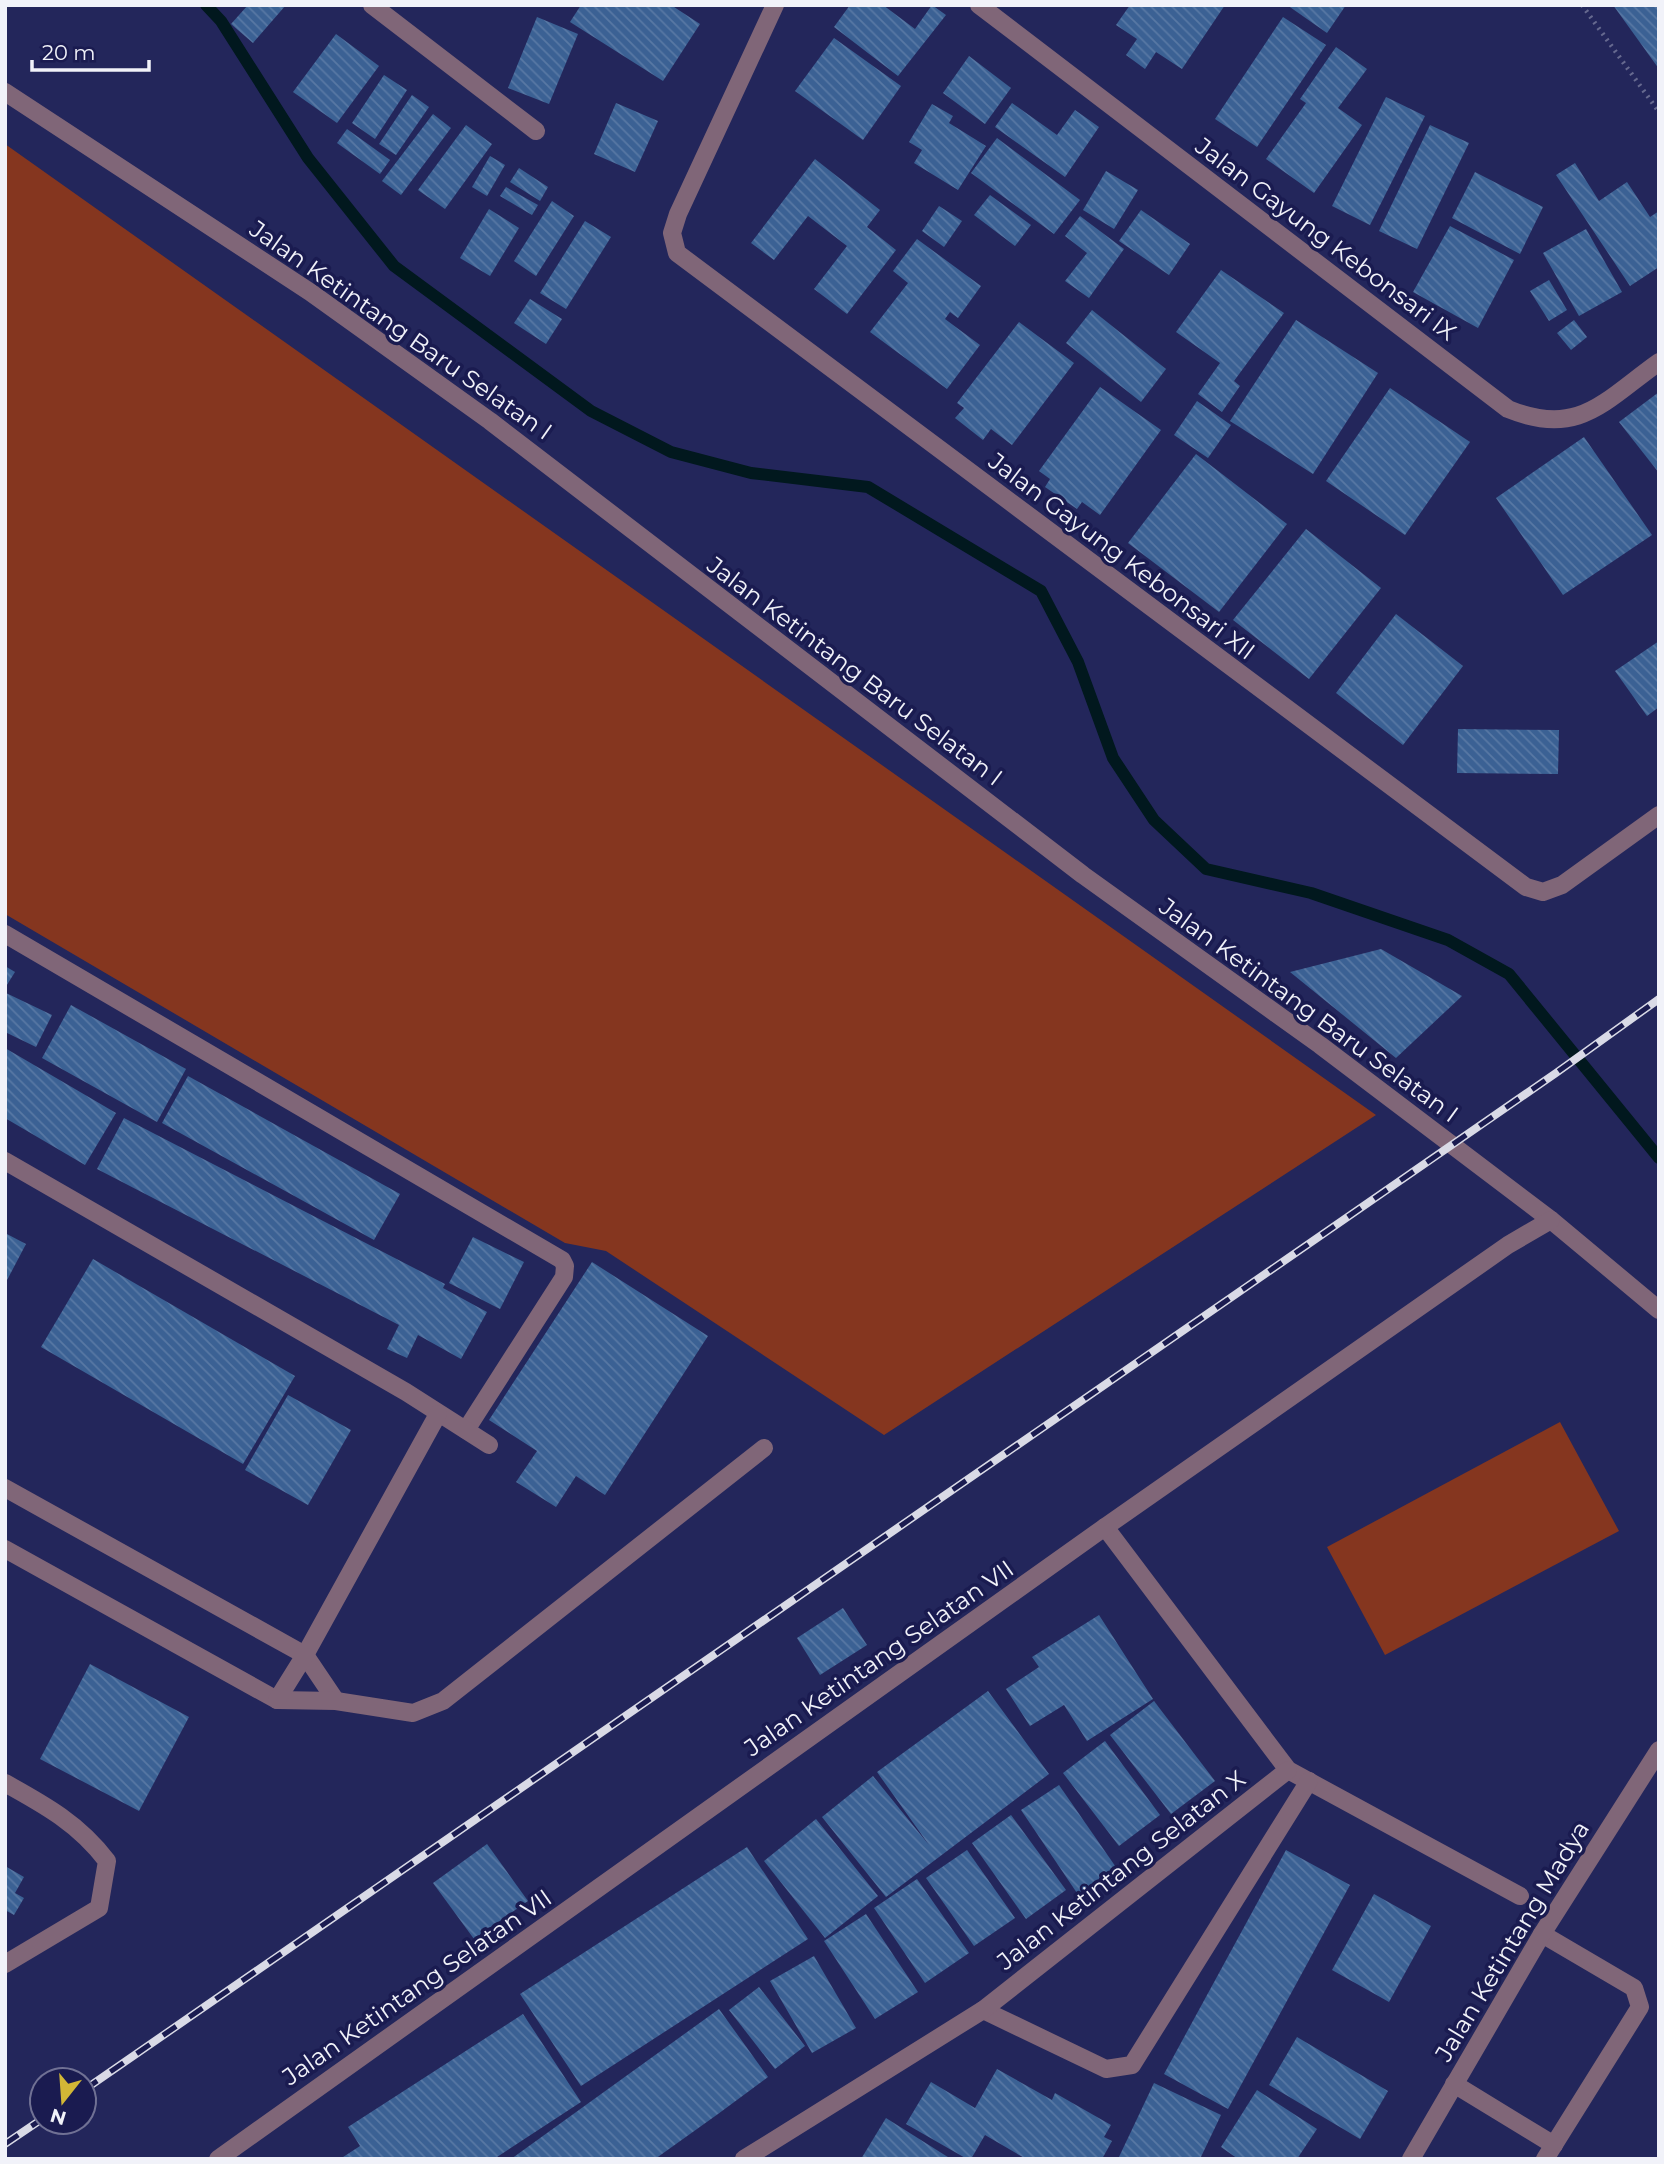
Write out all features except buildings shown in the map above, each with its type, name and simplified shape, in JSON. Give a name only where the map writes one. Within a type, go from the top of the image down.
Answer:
[{"type":"street","points":[[372,5],[536,131]]},
{"type":"street","name":"Jalan Gayung Kebonsari XII","points":[[775,5],[672,233],[677,253],[1525,887],[1542,892],[1562,885],[1659,814]]},
{"type":"street","name":"Jalan Gayung Kebonsari IX","points":[[979,5],[1508,409],[1534,419],[1553,422],[1581,417],[1659,362]]},
{"type":"street","name":"Jalan Ketintang Baru Selatan I","points":[[5,92],[310,292],[490,421],[1072,867],[1320,1045],[1550,1220],[1659,1310]]},
{"type":"street","points":[[5,934],[562,1260],[565,1266],[564,1277],[466,1430]]},
{"type":"street","points":[[5,1161],[406,1392],[489,1445]]},
{"type":"street","name":"Jalan Ketintang Selatan VII","points":[[218,2159],[1105,1527],[1507,1245],[1550,1220]]},
{"type":"street","points":[[278,1700],[438,1414]]},
{"type":"street","points":[[5,1549],[278,1700],[336,1701],[413,1713],[443,1701],[764,1448]]},
{"type":"street","points":[[5,1488],[305,1655],[336,1701]]},
{"type":"street","points":[[1105,1527],[1289,1770],[1520,1896]]},
{"type":"street","name":"Jalan Ketintang Madya","points":[[1411,2159],[1542,1934],[1659,1750]]},
{"type":"street","name":"Jalan Ketintang Selatan X","points":[[755,2156],[983,2010],[1289,1770]]},
{"type":"street","points":[[983,2010],[1107,2068],[1132,2065],[1309,1782]]},
{"type":"street","points":[[5,1783],[64,1816],[90,1838],[107,1861],[99,1908],[5,1964]]},
{"type":"street","points":[[1454,2084],[1549,2152],[1640,2007],[1634,1988],[1542,1934]]},
{"type":"path","points":[[1582,5],[1659,112]]},
{"type":"shaded area","points":[[5,144],[1376,1115],[884,1435],[606,1251],[565,1243],[5,914]]},
{"type":"shaded area","points":[[1560,1422],[1619,1531],[1385,1655],[1327,1547]]},
{"type":"waterway","points":[[206,5],[221,21],[308,158],[394,266],[591,411],[671,452],[751,473],[868,487],[1041,591],[1078,662],[1113,758],[1154,820],[1206,869],[1311,893],[1448,940],[1509,974],[1659,1158]]},
{"type":"railway","points":[[98,2080],[1556,1073],[1659,999]]},
{"type":"railway","points":[[5,2144],[28,2128]]}]
